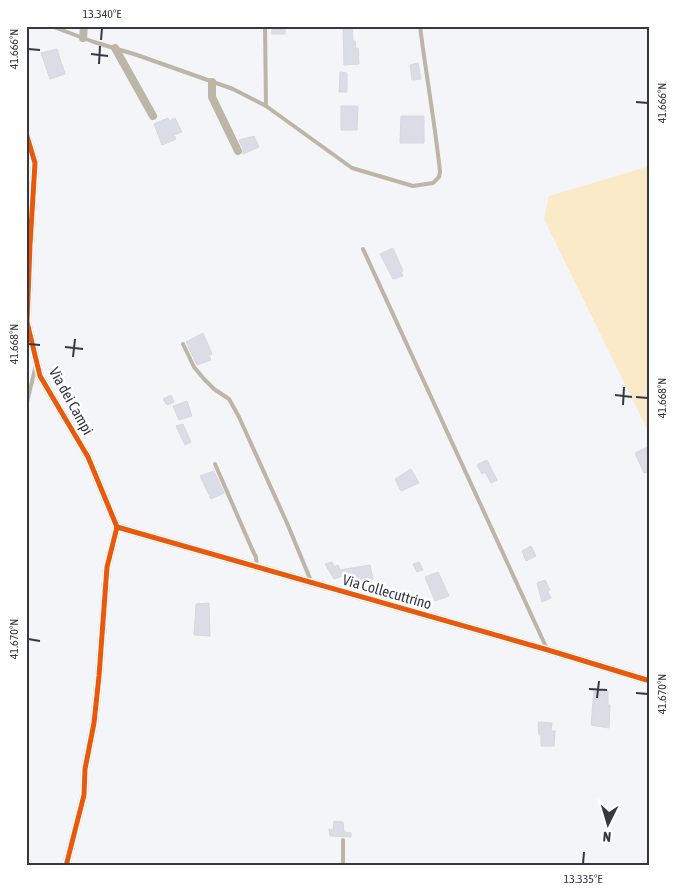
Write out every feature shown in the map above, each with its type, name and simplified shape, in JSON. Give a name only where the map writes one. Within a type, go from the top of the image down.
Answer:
[{"type":"street","points":[[83,38],[84,26]]},
{"type":"street","points":[[114,48],[152,116]]},
{"type":"street","points":[[212,82],[212,97],[238,151]]},
{"type":"street","name":"Via dei Campi","points":[[26,133],[35,163],[28,265],[27,322],[36,361],[40,376],[88,457],[117,527]]},
{"type":"street","points":[[66,866],[84,795],[85,769],[94,723],[99,676],[107,567],[117,527]]},
{"type":"street","name":"Via Collecuttrino","points":[[117,527],[650,681]]},
{"type":"lane","points":[[51,26],[83,38],[137,54],[233,89],[266,106],[352,168],[413,186],[434,183],[439,177],[440,172],[434,116],[420,26]]},
{"type":"lane","points":[[266,26],[266,106]]},
{"type":"lane","points":[[363,249],[548,650]]},
{"type":"lane","points":[[183,344],[199,373],[214,389],[229,399],[239,417],[298,547],[311,583]]},
{"type":"lane","points":[[26,406],[36,361]]},
{"type":"lane","points":[[215,464],[256,557],[257,567]]},
{"type":"lane","points":[[342,866],[344,840]]},
{"type":"shaded area","points":[[650,166],[650,435],[544,219],[549,196]]},
{"type":"building","points":[[272,26],[285,26],[285,34],[272,34]]},
{"type":"building","points":[[343,26],[352,26],[353,41],[355,41],[356,49],[358,48],[359,64],[344,65]]},
{"type":"building","points":[[57,49],[65,74],[50,79],[41,53]]},
{"type":"building","points":[[418,63],[421,79],[412,80],[410,65]]},
{"type":"building","points":[[340,72],[347,73],[347,92],[339,92]]},
{"type":"building","points":[[341,106],[358,106],[357,130],[341,130]]},
{"type":"building","points":[[401,116],[424,116],[424,143],[400,143]]},
{"type":"building","points":[[168,118],[169,121],[175,118],[182,132],[174,135],[176,139],[162,145],[154,124]]},
{"type":"building","points":[[254,136],[259,147],[243,154],[239,140]]},
{"type":"building","points":[[393,248],[403,271],[401,272],[403,276],[393,279],[380,254]]},
{"type":"building","points":[[203,333],[212,354],[209,355],[211,360],[197,365],[186,342]]},
{"type":"building","points":[[171,395],[174,402],[167,405],[163,399]]},
{"type":"building","points":[[187,401],[192,416],[179,420],[173,406]]},
{"type":"building","points":[[183,424],[191,442],[185,445],[176,426]]},
{"type":"building","points":[[650,446],[650,471],[644,473],[635,453]]},
{"type":"building","points":[[487,460],[497,480],[491,483],[485,472],[482,474],[477,465]]},
{"type":"building","points":[[411,469],[419,483],[401,491],[395,479]]},
{"type":"building","points":[[214,471],[224,493],[211,499],[200,476]]},
{"type":"building","points":[[531,546],[536,556],[526,561],[522,551]]},
{"type":"building","points":[[332,562],[334,567],[338,565],[340,570],[370,565],[373,579],[368,579],[368,582],[352,584],[349,574],[334,579],[325,564]]},
{"type":"building","points":[[419,562],[423,570],[417,572],[413,564]]},
{"type":"building","points":[[438,572],[449,596],[435,601],[425,577]]},
{"type":"building","points":[[545,580],[550,590],[548,592],[551,598],[542,602],[537,583]]},
{"type":"building","points":[[209,603],[210,636],[194,635],[196,604]]},
{"type":"building","points":[[594,691],[608,691],[608,705],[610,705],[609,728],[591,725]]},
{"type":"building","points":[[538,722],[552,723],[551,731],[555,731],[554,746],[541,746]]},
{"type":"building","points":[[334,821],[343,822],[344,832],[351,833],[351,837],[330,836],[329,829],[333,830]]},
{"type":"cycle path","points":[[26,133],[35,163],[27,322],[40,376],[88,457],[117,527]]},
{"type":"cycle path","points":[[117,527],[650,681]]},
{"type":"cycle path","points":[[66,866],[84,795],[85,769],[94,723],[99,676],[107,567],[117,527]]}]
